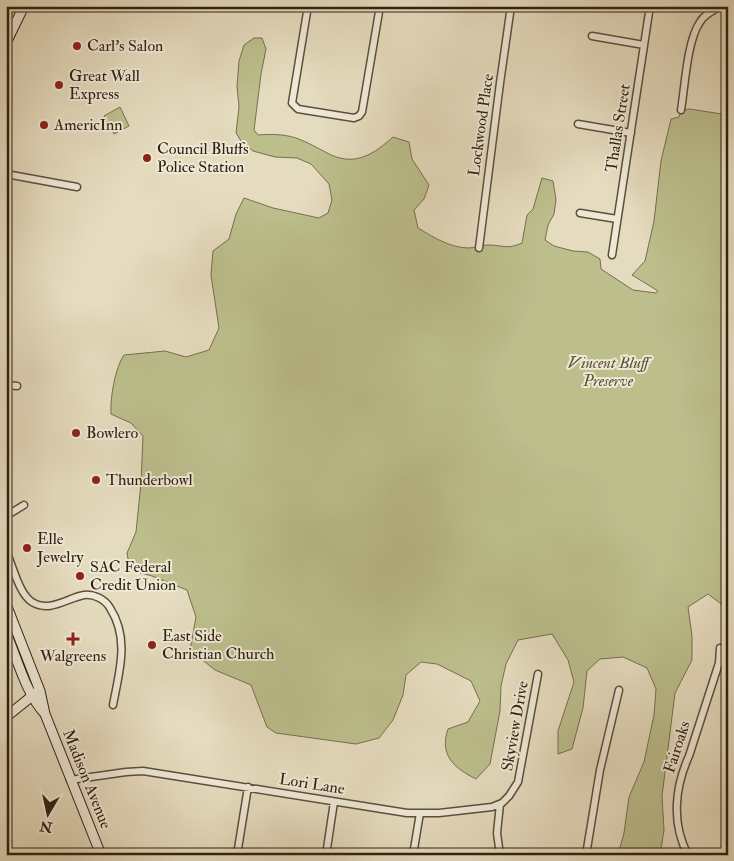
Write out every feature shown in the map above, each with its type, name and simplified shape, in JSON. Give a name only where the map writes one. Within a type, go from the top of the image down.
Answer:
[{"type":"main road","points":[[6,43],[24,6]]},
{"type":"main road","name":"Madison Avenue","points":[[6,604],[9,624],[36,693],[38,706],[45,714],[101,855]]},
{"type":"main road","name":"Madison Avenue","points":[[6,633],[36,693]]},
{"type":"main road","points":[[6,717],[36,693]]},
{"type":"street","points":[[308,6],[292,103],[298,109],[354,118],[362,112],[380,6]]},
{"type":"street","name":"Lockwood Place","points":[[479,248],[511,6]]},
{"type":"street","name":"Thallas Street","points":[[612,255],[650,6]]},
{"type":"street","points":[[681,110],[694,34],[705,16],[722,6]]},
{"type":"street","points":[[592,36],[644,45]]},
{"type":"street","points":[[578,124],[631,133]]},
{"type":"street","points":[[6,174],[77,187]]},
{"type":"street","points":[[580,213],[617,219]]},
{"type":"street","points":[[6,385],[17,386]]},
{"type":"street","points":[[6,516],[24,505]]},
{"type":"street","points":[[6,551],[23,591],[31,602],[37,605],[50,606],[79,596],[89,595],[103,600],[108,605],[118,623],[122,640],[122,655],[113,705]]},
{"type":"street","name":"Fairoaks","points":[[688,855],[680,838],[676,805],[683,770],[719,663],[720,648]]},
{"type":"street","name":"Skyview Drive","points":[[500,804],[513,793],[520,779],[538,674]]},
{"type":"street","points":[[586,855],[600,770],[619,690]]},
{"type":"street","name":"Lori Lane","points":[[70,780],[143,771],[388,811],[420,813],[474,810],[500,804]]},
{"type":"street","points":[[237,855],[248,787]]},
{"type":"street","points":[[326,855],[334,802]]},
{"type":"street","points":[[500,804],[497,833],[500,855]]},
{"type":"street","points":[[413,855],[420,813]]},
{"type":"green space","name":"Vincent Bluff Preserve","points":[[254,38],[262,38],[266,49],[254,130],[258,135],[291,137],[331,155],[349,159],[357,159],[372,153],[393,137],[409,142],[412,159],[429,185],[424,199],[414,210],[418,228],[442,241],[462,248],[488,245],[508,247],[522,243],[527,215],[533,209],[542,178],[553,181],[556,200],[554,214],[548,225],[545,240],[554,246],[573,251],[588,252],[600,259],[601,269],[633,290],[656,293],[658,291],[632,275],[645,261],[654,221],[661,161],[671,119],[679,117],[681,110],[690,109],[728,115],[728,609],[708,594],[688,607],[692,636],[692,660],[675,693],[662,796],[664,830],[661,849],[656,855],[618,855],[624,833],[629,797],[644,762],[654,715],[656,689],[647,668],[623,657],[600,659],[587,671],[583,708],[572,749],[558,754],[558,731],[574,682],[568,660],[552,634],[518,640],[506,664],[501,686],[500,711],[490,764],[476,779],[461,770],[450,760],[445,746],[448,729],[468,722],[480,701],[471,681],[437,664],[421,662],[406,675],[403,695],[393,720],[379,738],[356,744],[276,733],[267,727],[251,685],[215,670],[190,650],[196,617],[187,590],[152,576],[130,570],[127,553],[136,532],[143,436],[131,423],[111,414],[114,383],[118,367],[124,355],[165,351],[186,357],[209,350],[219,328],[211,275],[213,251],[229,239],[236,214],[244,198],[273,208],[319,218],[328,213],[332,200],[329,184],[311,164],[297,158],[275,157],[253,151],[241,141],[236,133],[239,107],[237,86],[239,61],[244,45]]},
{"type":"green space","points":[[120,107],[129,126],[114,134],[104,116]]},
{"type":"green space","points":[[728,748],[728,790],[723,791]]},
{"type":"place","name":"Carl's Salon","points":[[77,46]]},
{"type":"place","name":"Great Wall Express","points":[[59,85]]},
{"type":"place","name":"AmericInn","points":[[44,125]]},
{"type":"place","name":"Council Bluffs Police Station","points":[[147,158]]},
{"type":"place","name":"Bowlero","points":[[76,433]]},
{"type":"place","name":"Thunderbowl","points":[[96,480]]},
{"type":"place","name":"Elle Jewelry","points":[[27,548]]},
{"type":"place","name":"SAC Federal Credit Union","points":[[80,576]]},
{"type":"place","name":"Walgreens","points":[[73,639]]},
{"type":"place","name":"East Side Christian Church","points":[[152,645]]}]
